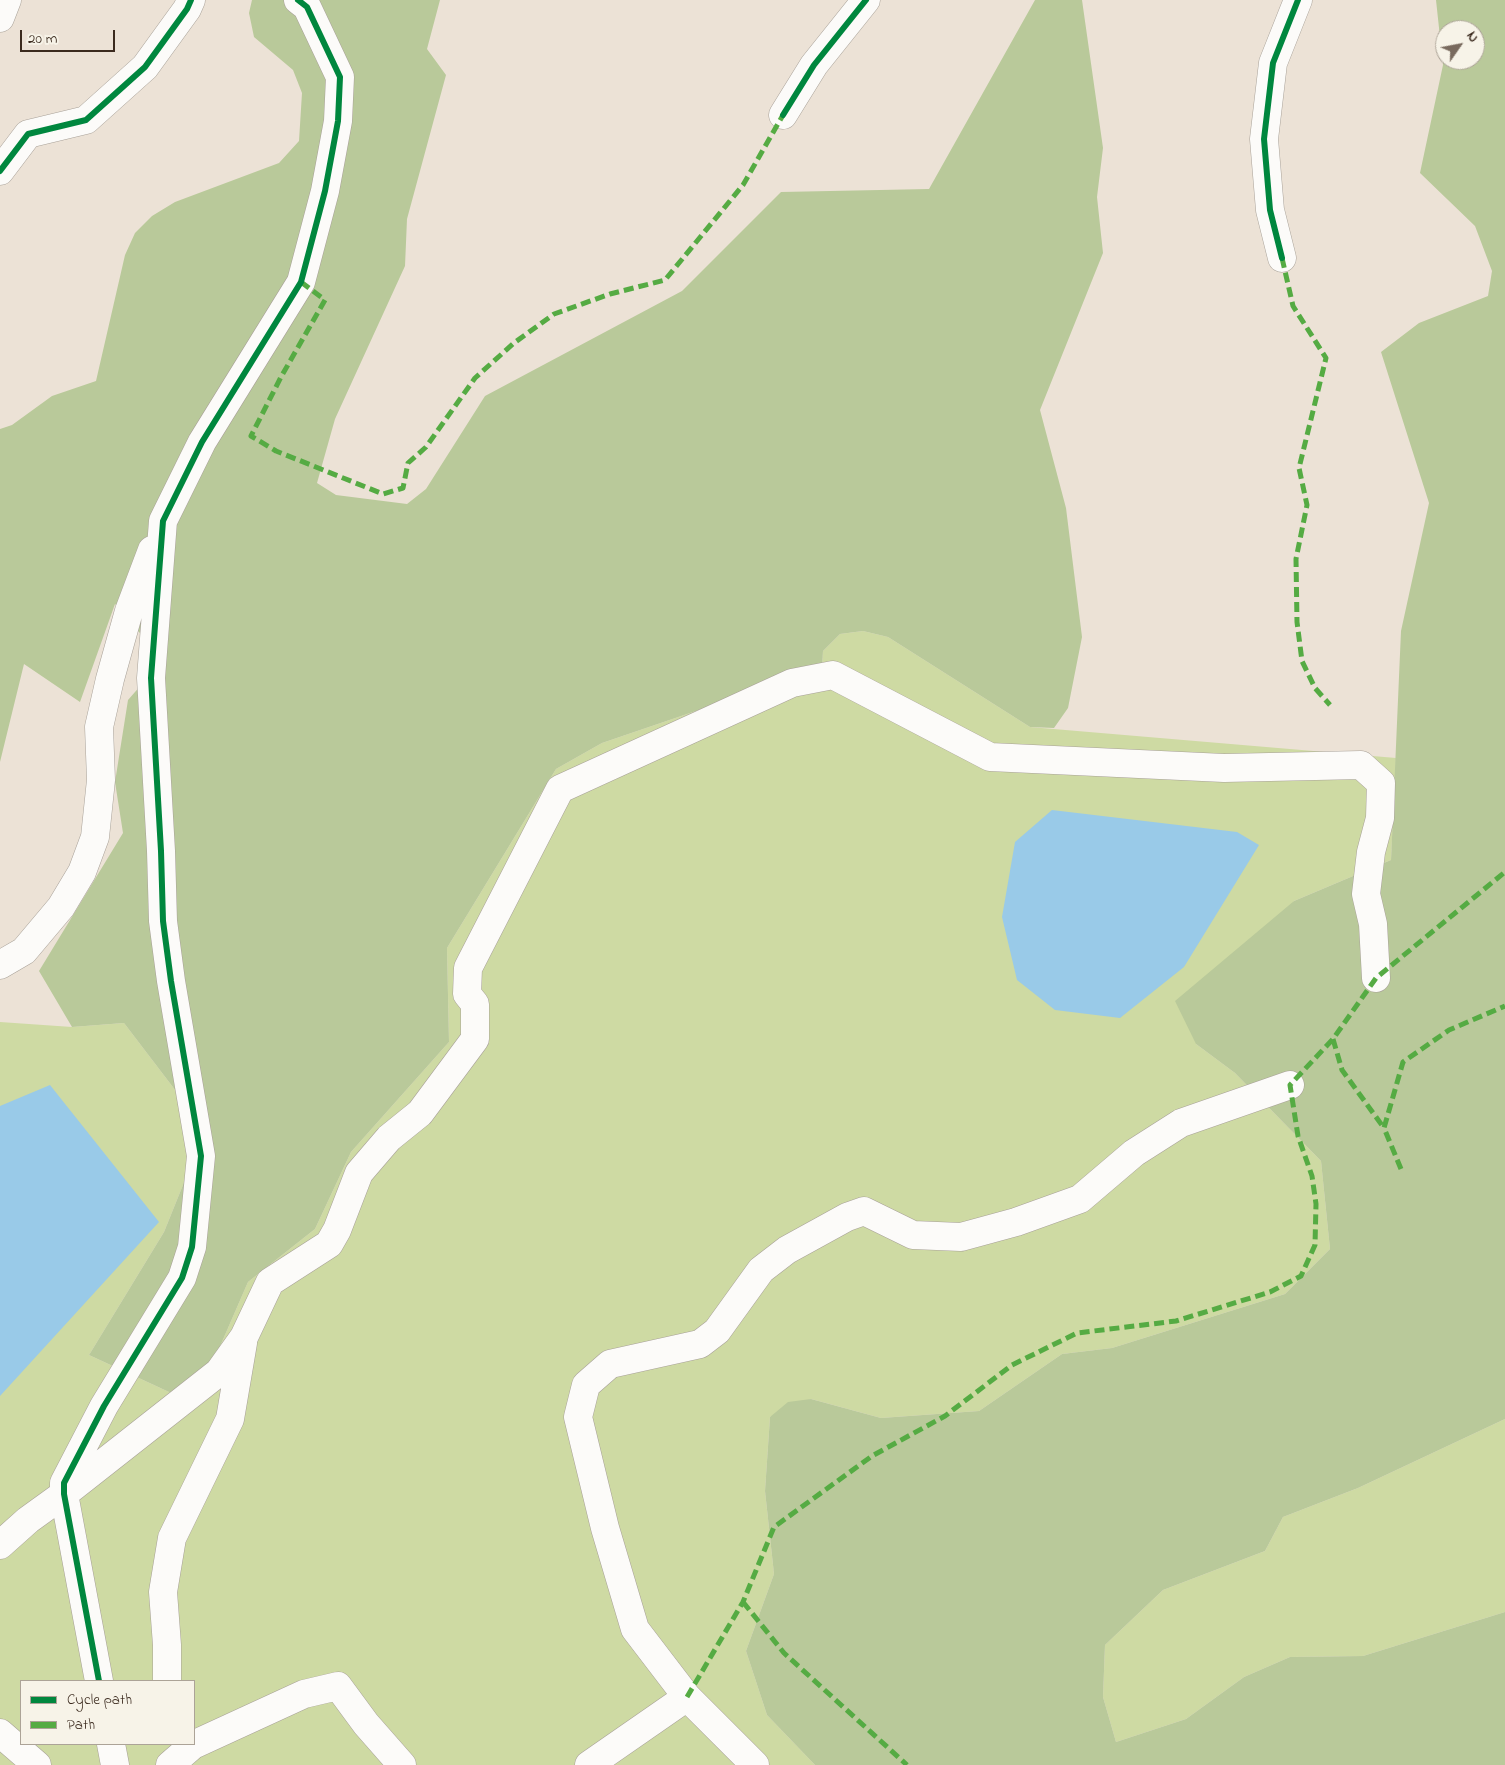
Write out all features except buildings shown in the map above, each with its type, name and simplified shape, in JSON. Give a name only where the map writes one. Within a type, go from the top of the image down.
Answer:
[{"type":"street","points":[[0,18],[7,0]]},
{"type":"street","points":[[0,171],[28,134],[86,120],[145,67],[191,0]]},
{"type":"street","points":[[0,965],[24,951],[62,906],[82,872],[95,837],[101,780],[99,727],[129,611],[164,521],[202,442],[301,282],[325,191],[338,121],[340,77],[307,7],[298,0]]},
{"type":"street","points":[[783,115],[814,65],[866,0]]},
{"type":"street","points":[[1282,258],[1270,210],[1264,138],[1273,63],[1298,0]]},
{"type":"street","points":[[99,1680],[64,1494],[64,1483],[104,1406],[182,1278],[192,1247],[201,1156],[170,981],[164,921],[162,851],[151,678],[164,521]]},
{"type":"street","points":[[0,1545],[28,1520],[219,1372],[244,1337],[270,1282],[329,1244],[338,1230],[359,1173],[389,1138],[420,1113],[475,1038],[475,1004],[467,994],[468,968],[560,789],[792,683],[832,675],[990,757],[1224,768],[1361,765],[1381,783],[1380,818],[1371,852],[1366,894],[1374,924],[1376,978]]},
{"type":"street","points":[[755,1765],[687,1697],[635,1629],[605,1528],[578,1417],[586,1385],[610,1364],[700,1344],[717,1331],[761,1270],[787,1250],[847,1217],[864,1211],[913,1235],[962,1237],[1016,1222],[1080,1199],[1134,1153],[1181,1123],[1290,1085]]},
{"type":"street","points":[[167,1680],[167,1645],[163,1592],[172,1538],[230,1419],[244,1337]]},
{"type":"street","points":[[195,1744],[304,1694],[338,1686],[366,1724],[402,1765]]},
{"type":"street","points":[[589,1765],[687,1697]]},
{"type":"street","points":[[0,1733],[38,1765]]},
{"type":"street","points":[[111,1745],[115,1765]]},
{"type":"street","points":[[168,1745],[170,1765]]},
{"type":"street","points":[[170,1765],[193,1745]]},
{"type":"green space","points":[[252,0],[440,0],[427,49],[446,75],[407,219],[405,266],[335,419],[317,483],[336,495],[407,504],[426,489],[485,396],[682,291],[781,192],[929,189],[1035,0],[1082,0],[1103,148],[1097,197],[1103,253],[1040,410],[1066,508],[1082,637],[1068,708],[1054,728],[1030,727],[888,637],[863,631],[840,634],[823,651],[822,668],[602,743],[556,769],[447,948],[449,1042],[351,1152],[315,1229],[248,1282],[195,1404],[89,1355],[164,1232],[191,1165],[198,1120],[124,1023],[72,1027],[39,971],[123,833],[115,782],[128,700],[163,660],[115,604],[80,702],[24,664],[0,762],[0,429],[12,425],[52,396],[96,381],[125,255],[135,233],[152,216],[175,202],[279,163],[299,141],[302,93],[293,70],[254,37],[249,13]]},
{"type":"green space","points":[[1436,0],[1505,0],[1505,1419],[1358,1488],[1283,1517],[1265,1551],[1163,1590],[1105,1645],[1103,1697],[1116,1742],[1186,1719],[1244,1677],[1290,1657],[1363,1656],[1505,1612],[1505,1765],[815,1765],[767,1715],[746,1651],[774,1574],[765,1491],[770,1417],[788,1402],[811,1399],[881,1418],[979,1411],[1062,1354],[1112,1348],[1285,1294],[1330,1249],[1321,1161],[1235,1073],[1196,1044],[1175,1001],[1294,901],[1391,860],[1401,631],[1429,503],[1381,352],[1419,323],[1488,296],[1492,271],[1475,226],[1420,173],[1442,70],[1485,70],[1485,20],[1438,20]]},
{"type":"green space","points":[[863,631],[888,637],[1030,727],[1396,758],[1391,860],[1294,901],[1196,1044],[1235,1073],[1321,1161],[1330,1249],[1285,1294],[1112,1348],[1062,1354],[979,1411],[881,1418],[811,1399],[770,1417],[765,1491],[774,1574],[746,1651],[767,1715],[815,1765],[0,1765],[0,1022],[72,1027],[124,1023],[198,1120],[191,1165],[164,1232],[89,1355],[195,1404],[248,1282],[315,1229],[351,1152],[449,1042],[447,948],[556,769],[602,743],[822,668],[823,651],[840,634]]},
{"type":"green space","points":[[1505,1419],[1505,1612],[1363,1656],[1290,1657],[1244,1677],[1186,1719],[1116,1742],[1103,1697],[1105,1645],[1163,1590],[1265,1551],[1283,1517],[1358,1488]]},
{"type":"water","points":[[1052,810],[1237,832],[1259,845],[1184,967],[1120,1018],[1055,1010],[1017,980],[1002,917],[1015,842]]},
{"type":"water","points":[[50,1085],[159,1222],[0,1396],[0,1106]]},
{"type":"marked path","points":[[301,282],[325,300],[281,377],[251,436],[276,451],[383,494],[403,488],[408,463],[426,447],[475,378],[514,343],[554,314],[610,294],[665,280],[743,185],[783,115]]},
{"type":"marked path","points":[[1282,258],[1293,306],[1326,358],[1299,468],[1307,505],[1296,559],[1297,622],[1302,661],[1315,688],[1330,705]]},
{"type":"marked path","points":[[687,1697],[743,1602],[774,1527],[872,1456],[945,1416],[1012,1365],[1077,1333],[1176,1321],[1270,1292],[1301,1276],[1315,1245],[1316,1204],[1312,1176],[1298,1136],[1290,1085],[1333,1039],[1376,978],[1505,872]]},
{"type":"marked path","points":[[1401,1169],[1384,1128],[1403,1062],[1449,1030],[1505,1006]]},
{"type":"marked path","points":[[1333,1039],[1342,1070],[1384,1128]]},
{"type":"marked path","points":[[743,1602],[784,1653],[907,1765]]},
{"type":"cycle path","points":[[0,171],[28,134],[86,120],[145,67],[187,9],[191,0]]},
{"type":"cycle path","points":[[99,1680],[64,1494],[64,1483],[104,1406],[182,1278],[192,1247],[201,1156],[171,981],[163,921],[151,678],[163,521],[202,442],[301,282],[325,191],[338,121],[340,77],[307,7],[298,0]]},
{"type":"cycle path","points":[[783,115],[814,65],[866,0]]},
{"type":"cycle path","points":[[1282,258],[1270,210],[1264,139],[1273,63],[1298,0]]}]
